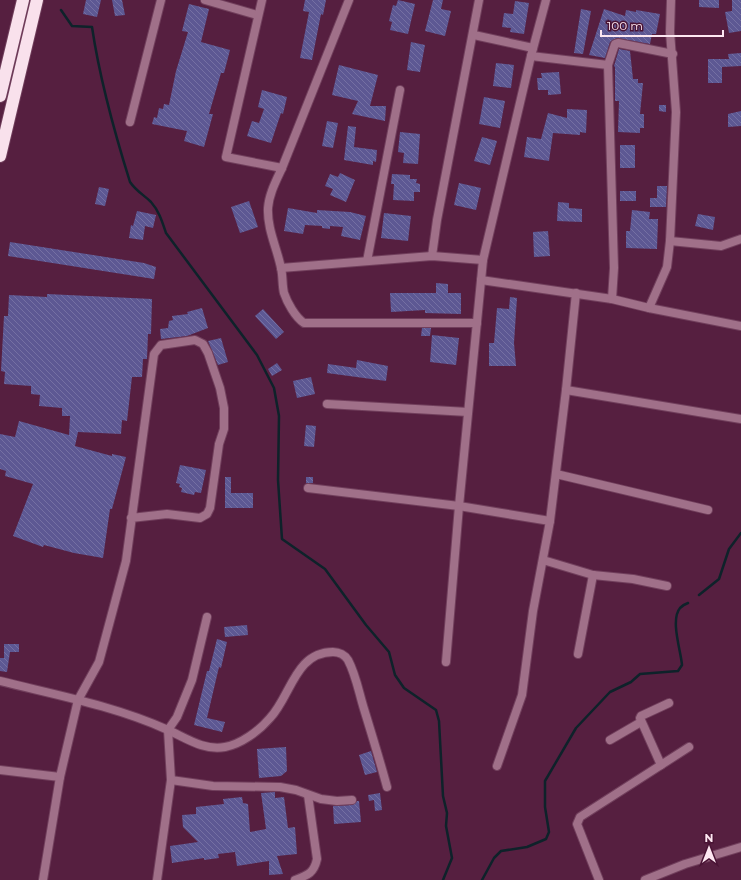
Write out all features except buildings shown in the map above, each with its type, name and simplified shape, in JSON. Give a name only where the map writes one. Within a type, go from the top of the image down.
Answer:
[{"type":"highway","points":[[0,96],[22,0]]},
{"type":"highway","points":[[0,156],[37,0]]},
{"type":"street","points":[[130,122],[161,0]]},
{"type":"street","points":[[205,0],[257,15]]},
{"type":"street","points":[[262,0],[257,15],[226,157],[282,168]]},
{"type":"street","points":[[349,0],[282,168],[272,187],[268,208],[273,242],[281,268],[284,293],[296,315],[304,323],[477,323]]},
{"type":"street","points":[[432,256],[437,220],[474,35],[479,0]]},
{"type":"street","points":[[446,662],[459,506],[483,260],[532,52],[546,0]]},
{"type":"street","points":[[649,308],[667,267],[670,241],[676,112],[670,14],[671,0]]},
{"type":"street","points":[[474,35],[532,52],[608,65]]},
{"type":"street","points":[[612,299],[614,268],[608,65],[615,44],[673,54]]},
{"type":"street","points":[[367,261],[400,90]]},
{"type":"street","points":[[670,241],[721,246],[741,239]]},
{"type":"street","points":[[281,268],[432,256],[483,260]]},
{"type":"street","points":[[481,280],[612,299],[649,308],[741,326]]},
{"type":"street","points":[[496,766],[522,695],[533,611],[550,521],[576,293]]},
{"type":"street","points":[[43,880],[60,777],[78,700],[99,662],[126,562],[131,518],[154,354],[161,345],[195,340],[204,344],[208,353],[220,388],[224,408],[224,429],[219,444],[210,508],[207,514],[200,518],[167,514],[131,518]]},
{"type":"street","points":[[566,390],[741,419]]},
{"type":"street","points":[[327,404],[468,412]]},
{"type":"street","points":[[556,474],[708,510]]},
{"type":"street","points":[[308,488],[459,506],[550,521]]},
{"type":"street","points":[[543,560],[593,575],[633,579],[667,586]]},
{"type":"street","points":[[578,654],[593,575]]},
{"type":"street","points":[[157,880],[171,780],[168,730],[177,717],[192,680],[207,617]]},
{"type":"street","points":[[0,681],[78,700],[124,714],[168,730],[204,746],[224,747],[245,739],[270,718],[285,697],[293,677],[303,665],[313,657],[327,652],[338,652],[347,659],[358,687],[387,787]]},
{"type":"street","points":[[661,765],[641,722],[641,716],[669,703]]},
{"type":"street","points":[[610,740],[641,722]]},
{"type":"street","points":[[599,880],[577,824],[580,817],[689,747]]},
{"type":"street","points":[[0,770],[60,777]]},
{"type":"street","points":[[171,780],[213,786],[280,787],[296,790],[321,799],[336,801],[352,800]]},
{"type":"street","points":[[296,880],[310,874],[315,868],[317,859],[308,795]]},
{"type":"street","points":[[645,880],[685,864],[741,847]]},
{"type":"waterway","points":[[61,10],[72,26],[92,27],[108,106],[130,182],[154,205],[166,233],[257,355],[274,388],[279,416],[278,480],[282,539],[325,569],[366,625],[389,652],[395,675],[404,688],[436,710],[439,721],[443,796],[447,813],[446,826],[452,858],[443,880]]},
{"type":"waterway","points":[[699,595],[719,579],[729,549],[741,533]]},
{"type":"waterway","points":[[482,880],[494,858],[501,851],[527,847],[546,839],[549,832],[545,807],[545,781],[576,728],[610,692],[631,682],[640,674],[678,671],[682,665],[676,628],[677,613],[680,608],[688,603]]}]
